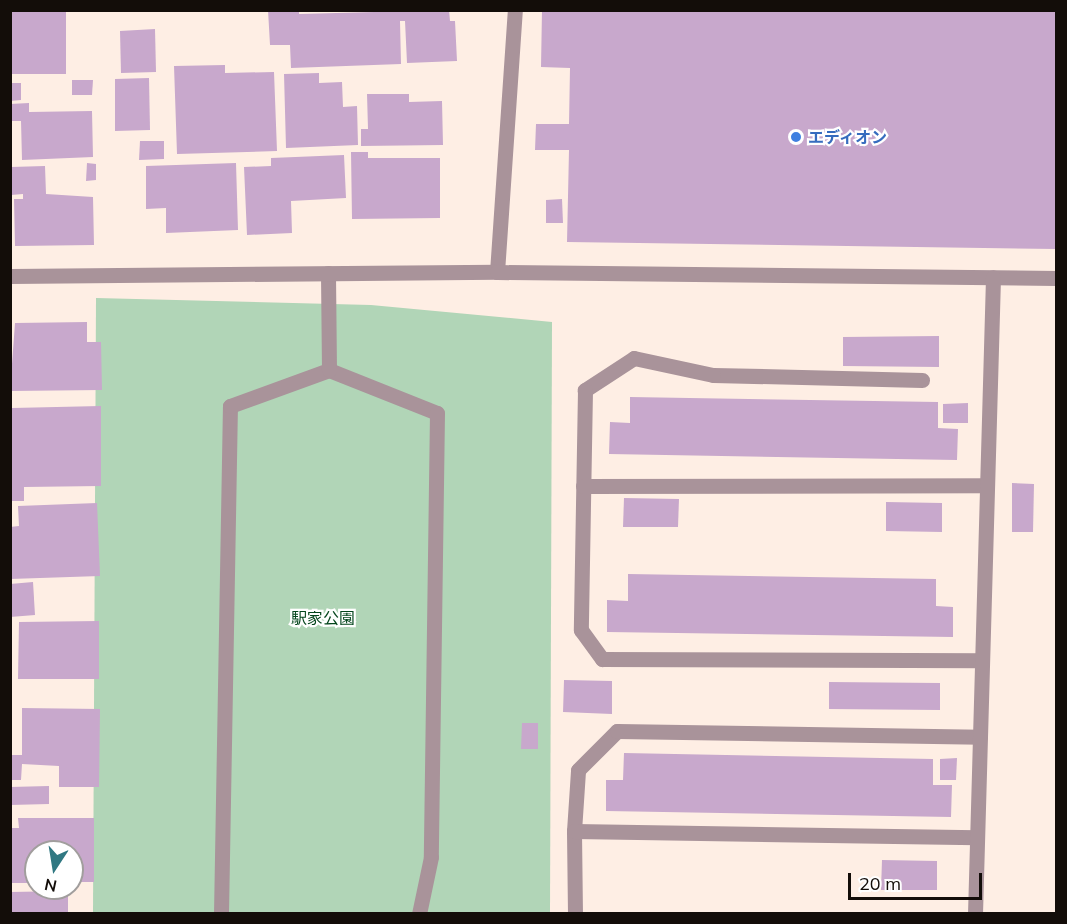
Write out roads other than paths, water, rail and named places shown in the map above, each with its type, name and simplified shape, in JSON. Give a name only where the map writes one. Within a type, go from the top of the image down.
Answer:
[{"type":"street","points":[[497,272],[515,10]]},
{"type":"street","points":[[10,276],[497,272],[1056,278]]},
{"type":"street","points":[[328,273],[329,370]]},
{"type":"street","points":[[975,914],[993,277]]},
{"type":"street","points":[[922,380],[713,375],[634,358],[585,390],[581,630],[602,658],[982,660]]},
{"type":"street","points":[[221,914],[230,406],[329,370],[437,413],[430,857],[419,914]]},
{"type":"street","points":[[583,486],[987,485]]},
{"type":"street","points":[[575,914],[574,831],[578,770],[618,731],[980,737]]},
{"type":"street","points":[[574,831],[977,837]]},
{"type":"place","name":"エディオン","points":[[796,137]]},
{"type":"park label","name":"駅家公園","points":[[323,618]]}]
